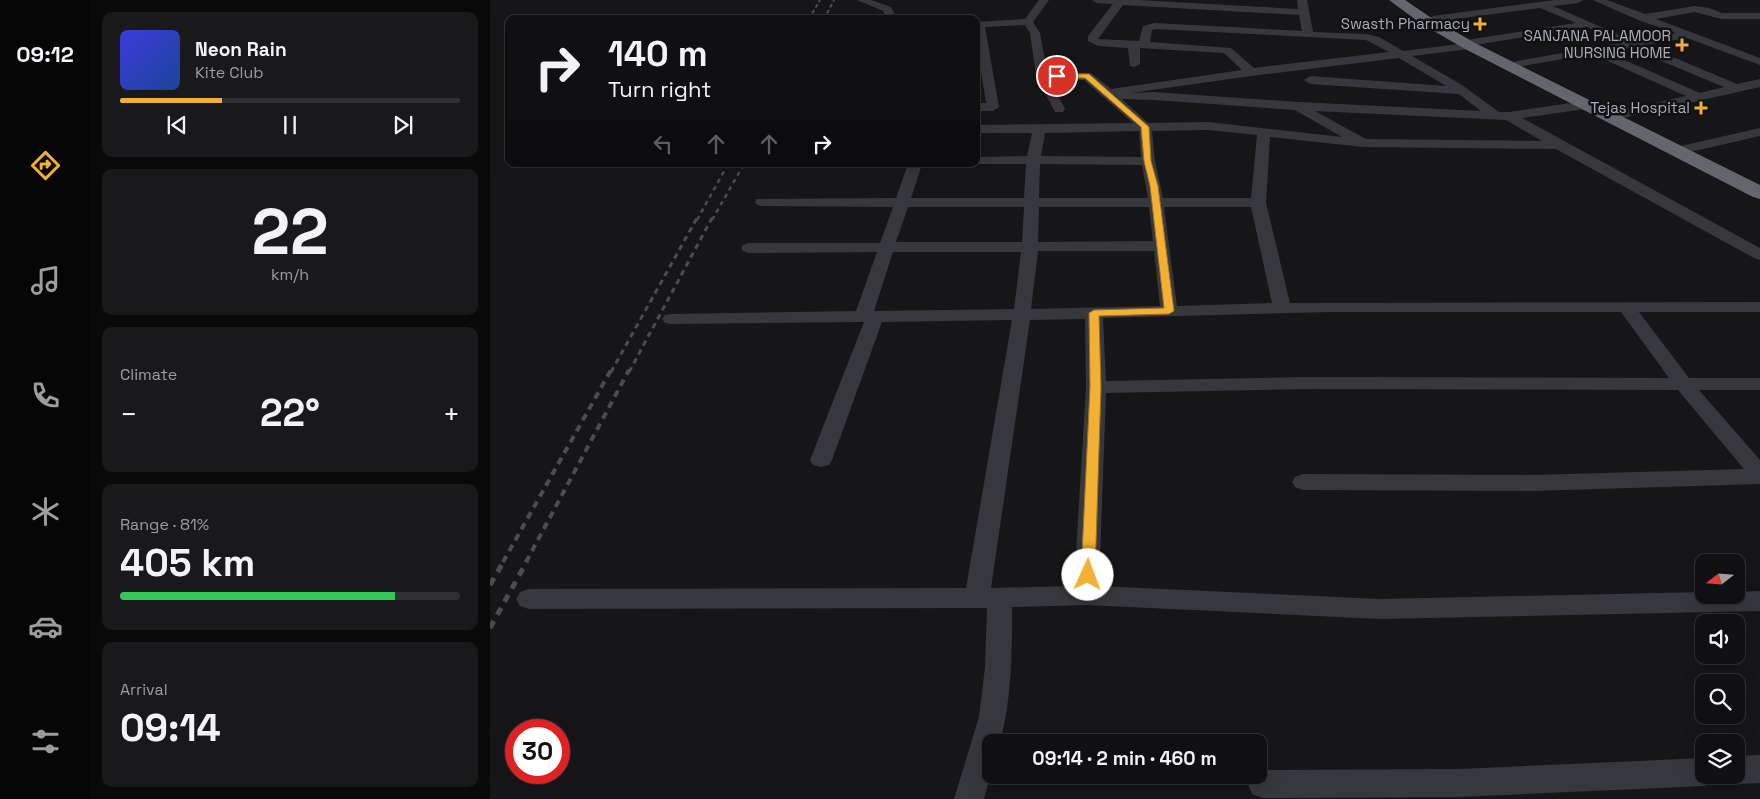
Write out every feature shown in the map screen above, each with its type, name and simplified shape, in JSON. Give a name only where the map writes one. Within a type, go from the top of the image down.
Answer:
[{"type":"highway","points":[[1396,0],[1425,20],[1585,105],[1760,185]]},
{"type":"highway","points":[[1404,0],[1471,44],[1517,64],[1618,115],[1760,193]]},
{"type":"street","points":[[862,0],[887,9],[890,15]]},
{"type":"street","points":[[1028,22],[1044,0]]},
{"type":"street","points":[[1097,0],[1304,12]]},
{"type":"street","points":[[1302,0],[1308,35]]},
{"type":"street","points":[[1490,0],[1506,10]]},
{"type":"street","points":[[1433,20],[1578,0]]},
{"type":"street","points":[[1598,0],[1760,62]]},
{"type":"street","points":[[1120,2],[1094,34],[1092,41],[1106,44],[1230,51],[1251,72]]},
{"type":"street","points":[[1541,5],[1736,88]]},
{"type":"street","points":[[1728,5],[1760,28]]},
{"type":"street","points":[[1190,6],[1191,48]]},
{"type":"street","points":[[1642,18],[1695,9],[1705,10],[1721,16],[1760,16]]},
{"type":"street","points":[[980,24],[1028,22]]},
{"type":"street","points":[[1028,22],[1035,33],[1042,76],[1060,90],[1103,89],[1251,72],[1471,44],[1588,24]]},
{"type":"street","points":[[1134,64],[1139,45],[1147,28],[1151,27],[1191,27],[1370,37],[1462,90],[1502,116],[1559,145],[1760,255]]},
{"type":"street","points":[[1517,64],[1686,35]]},
{"type":"street","points":[[980,44],[989,71],[993,106],[980,107]]},
{"type":"street","points":[[1594,51],[1697,96]]},
{"type":"street","points":[[980,72],[989,71]]},
{"type":"street","points":[[1042,76],[1087,76],[1145,127],[1169,311]]},
{"type":"street","points":[[1310,80],[1462,90]]},
{"type":"street","points":[[1618,115],[1760,83]]},
{"type":"street","points":[[1103,89],[1130,97],[1154,96],[1298,106],[1502,116],[1585,105]]},
{"type":"street","points":[[1059,109],[1060,90]]},
{"type":"street","points":[[1298,106],[1363,143]]},
{"type":"street","points":[[980,129],[1208,126],[1363,143],[1559,145]]},
{"type":"street","points":[[969,799],[993,717],[998,667],[989,598],[1030,248],[1033,160],[1039,129]]},
{"type":"street","points":[[1264,131],[1258,203],[1282,308]]},
{"type":"street","points":[[1681,150],[1758,134]]},
{"type":"street","points":[[980,161],[1148,161]]},
{"type":"street","points":[[821,460],[869,316],[887,248],[914,167]]},
{"type":"street","points":[[762,202],[1258,203]]},
{"type":"street","points":[[748,248],[1162,246]]},
{"type":"street","points":[[1626,307],[1684,385],[1760,475]]},
{"type":"street","points":[[671,319],[1094,313],[1282,308],[1760,307]]},
{"type":"street","points":[[1086,595],[1096,387],[1094,313]]},
{"type":"street","points":[[1096,387],[1307,383],[1760,384]]},
{"type":"street","points":[[1303,482],[1524,483],[1760,475]]},
{"type":"street","points":[[529,599],[989,598],[1086,595],[1380,609],[1760,600]]},
{"type":"street","points":[[1745,770],[1760,769]]},
{"type":"street","points":[[1267,784],[1459,783],[1695,772]]},
{"type":"railway","points":[[811,15],[820,0]]},
{"type":"railway","points":[[826,15],[834,0]]},
{"type":"railway","points":[[697,220],[726,167]]},
{"type":"railway","points":[[712,220],[742,167]]},
{"type":"railway","points":[[611,372],[697,218]]},
{"type":"railway","points":[[629,372],[712,218]]},
{"type":"railway","points":[[503,562],[611,370]]},
{"type":"railway","points":[[526,562],[629,370]]},
{"type":"railway","points":[[490,585],[504,561]]},
{"type":"railway","points":[[490,628],[527,561]]},
{"type":"place","name":"Swasth Pharmacy","points":[[1480,24]]},
{"type":"place","name":"SANJANA PALAMOOR NURSING HOME","points":[[1682,45]]},
{"type":"place","name":"Tejas Hospital","points":[[1701,108]]},
{"type":"route","points":[[1057,76],[1087,76],[1145,127],[1169,311],[1094,313],[1096,387],[1088,575]]}]
